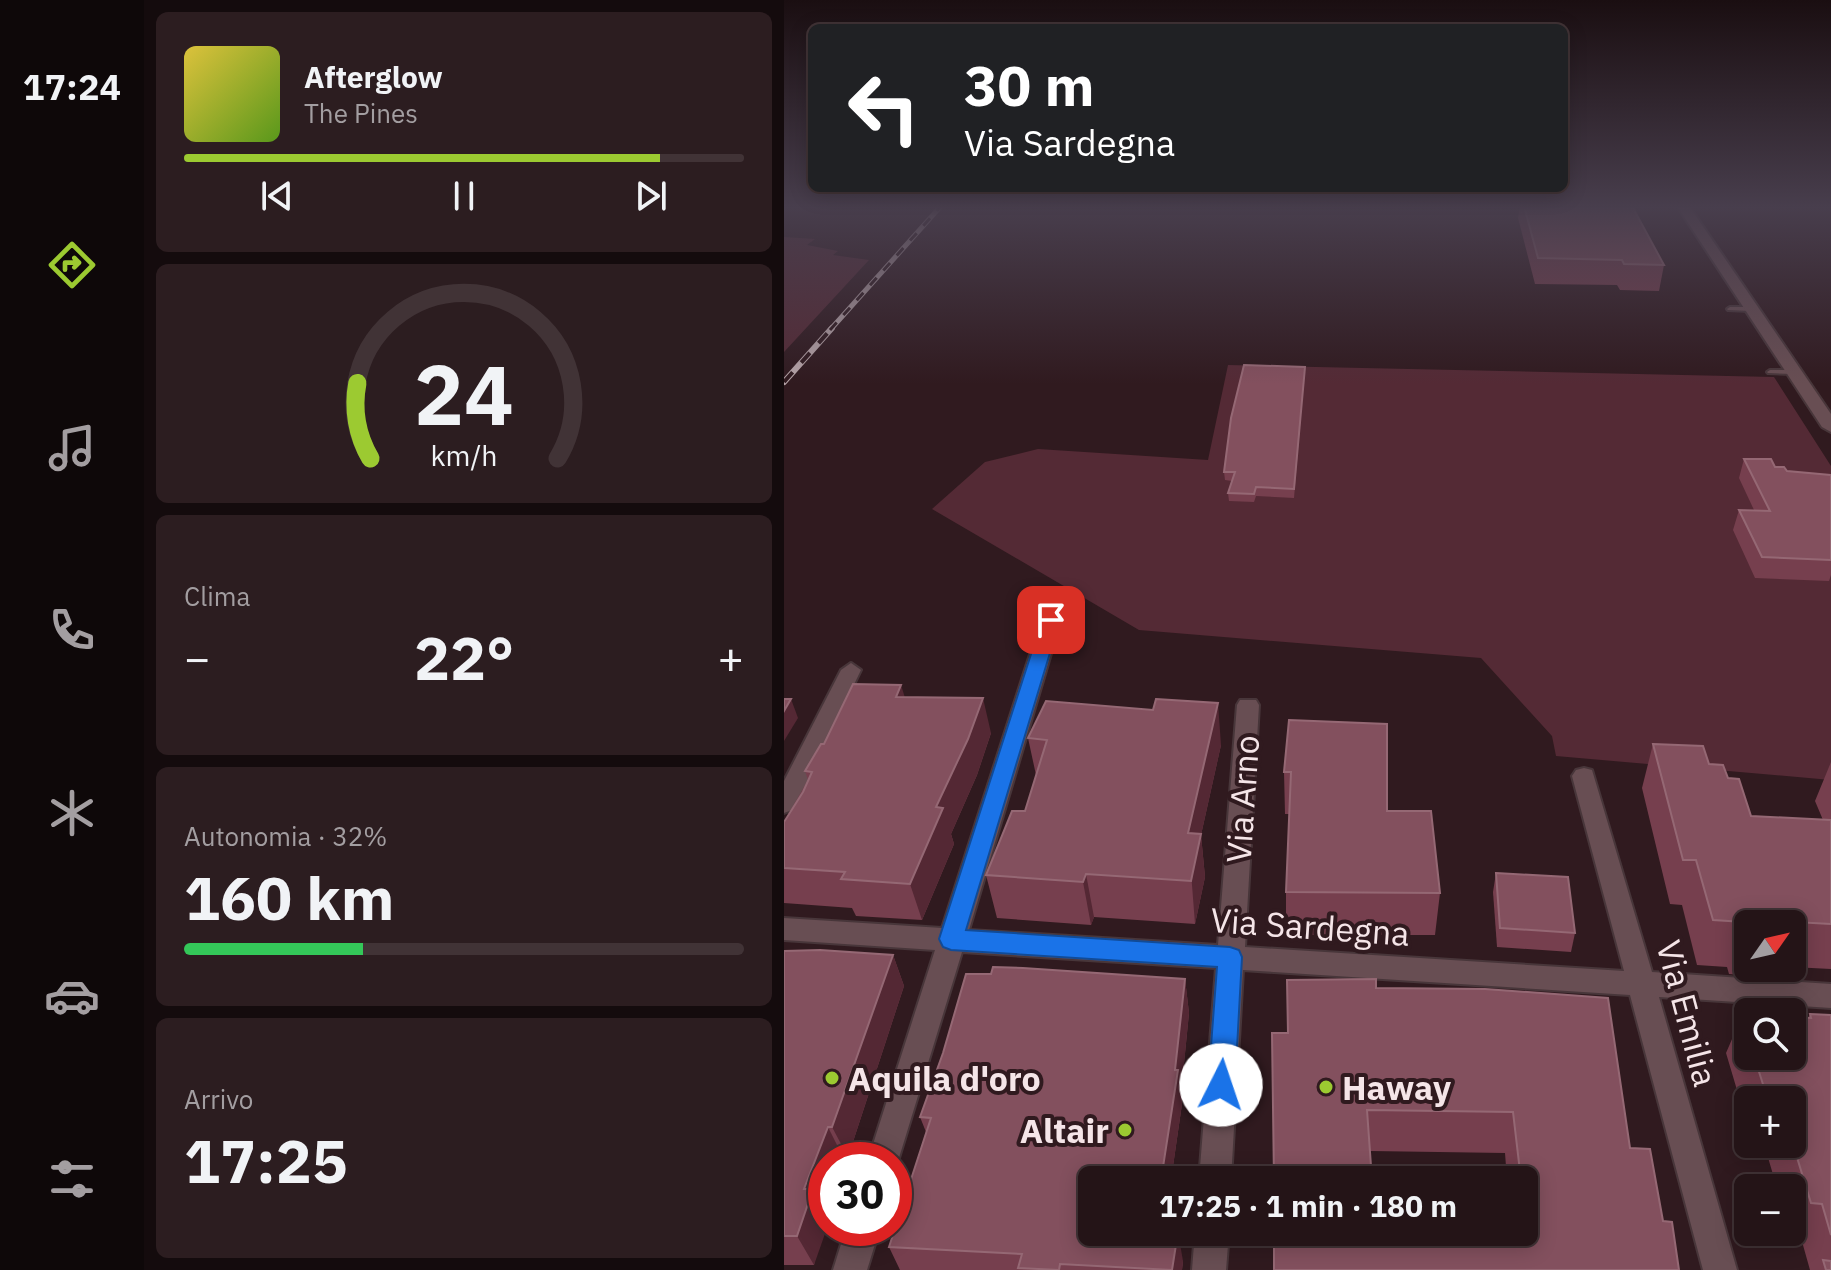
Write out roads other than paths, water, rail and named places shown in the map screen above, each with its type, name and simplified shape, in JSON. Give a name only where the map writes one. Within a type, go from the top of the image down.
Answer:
[{"type":"street","points":[[1722,265],[1831,427]]},
{"type":"street","points":[[889,1142],[1051,620]]},
{"type":"street","points":[[784,804],[851,670]]},
{"type":"street","name":"Via Arno","points":[[1216,1166],[1248,705]]},
{"type":"street","name":"Via Emilia","points":[[1584,776],[1720,1270]]},
{"type":"street","name":"Via Sardegna","points":[[784,929],[1831,996]]},
{"type":"street","points":[[850,1270],[857,1246]]},
{"type":"street","points":[[1209,1270],[1211,1246]]},
{"type":"lane","points":[[1730,309],[1751,309]]},
{"type":"lane","points":[[1770,372],[1793,372]]},
{"type":"railway","points":[[830,330],[888,265]]},
{"type":"railway","points":[[784,382],[832,328]]},
{"type":"place","name":"Aquila d'oro","points":[[832,1078]]},
{"type":"place","name":"Haway","points":[[1326,1087]]},
{"type":"place","name":"Altair","points":[[1125,1130]]}]
